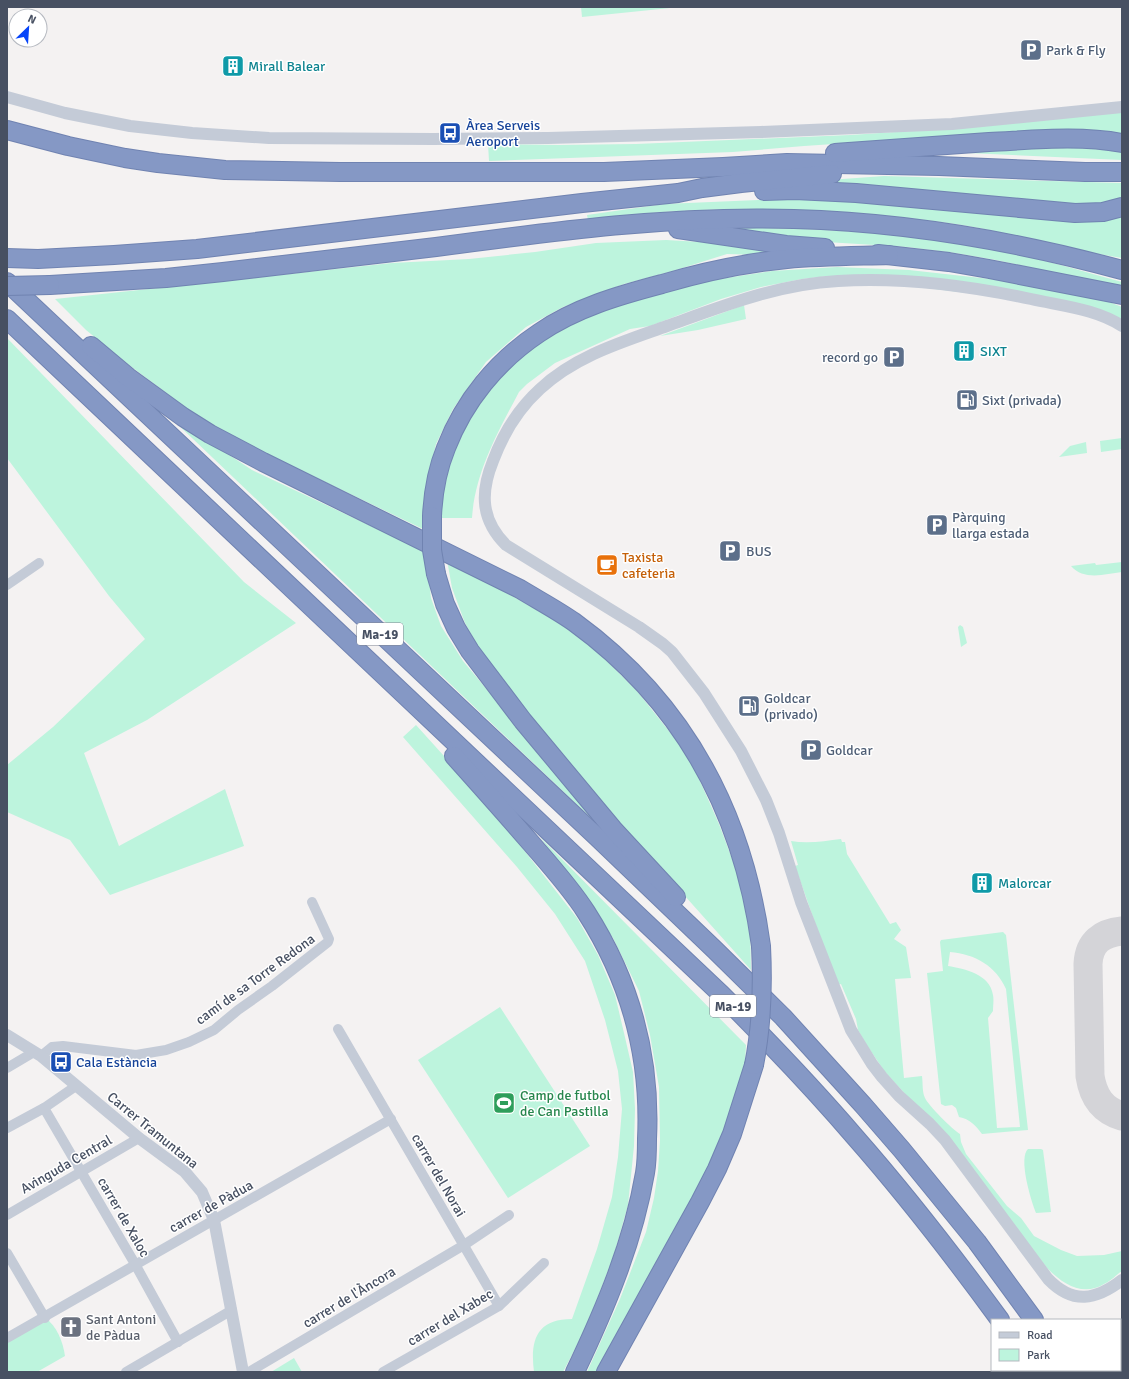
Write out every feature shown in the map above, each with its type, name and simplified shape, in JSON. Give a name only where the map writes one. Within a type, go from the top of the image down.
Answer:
[{"type":"highway","points":[[7,130],[68,146],[126,158],[225,170],[332,172],[604,172],[787,163],[1122,172]]},
{"type":"highway","points":[[787,163],[825,154],[1012,141],[1072,138],[1122,143]]},
{"type":"highway","points":[[7,258],[38,259],[114,256],[196,248],[678,193],[702,188],[811,175],[939,166]]},
{"type":"highway","points":[[678,193],[713,194],[794,190],[820,191],[1075,213],[1102,212],[1122,207]]},
{"type":"highway","points":[[7,286],[50,285],[158,278],[223,272],[640,223],[736,219],[794,219],[919,228],[1001,241],[1122,270]]},
{"type":"highway","points":[[640,223],[786,245],[889,255],[990,269],[1122,295]]},
{"type":"highway","points":[[715,950],[691,913],[613,829],[553,758],[491,680],[470,651],[456,628],[436,574],[432,550],[433,501],[439,469],[446,448],[470,402],[482,384],[519,347],[540,332],[584,309],[617,297],[687,277],[750,264],[787,259],[889,255]]},
{"type":"highway","name":"Ma-19","points":[[7,282],[715,950],[788,1022],[864,1104],[944,1201],[1033,1319]]},
{"type":"highway","points":[[1103,291],[1122,300]]},
{"type":"highway","points":[[44,317],[81,336],[128,377],[183,417],[210,434],[263,462],[520,589],[551,606],[592,636],[629,669],[650,691],[686,736],[700,760],[730,820],[751,885],[761,946],[761,1020],[754,1065],[732,1134],[717,1169],[697,1209],[606,1372]]},
{"type":"highway","name":"Ma-19","points":[[7,319],[654,929],[769,1042],[832,1110],[899,1189],[999,1319]]},
{"type":"highway","points":[[433,722],[438,738],[553,869],[586,912],[608,951],[627,992],[644,1056],[648,1120],[646,1172],[634,1225],[620,1268],[588,1345],[575,1372]]},
{"type":"street","points":[[7,97],[65,113],[130,126],[192,133],[269,138],[541,138],[761,132],[952,124],[1122,107]]},
{"type":"street","points":[[1122,326],[1107,318],[1079,310],[1004,294],[946,285],[889,281],[839,281],[794,286],[747,297],[588,356],[552,379],[526,404],[506,431],[490,468],[485,485],[486,514],[494,531],[506,545],[639,627],[663,644],[672,652],[704,693],[741,751],[766,800],[780,834],[804,908],[845,1017],[862,1049],[882,1077],[899,1096],[930,1124],[944,1140],[1048,1279],[1057,1288],[1074,1295],[1092,1296],[1104,1293],[1122,1280]]},
{"type":"street","points":[[7,586],[40,563]]},
{"type":"street","name":"camí de sa Torre Redona","points":[[38,1054],[52,1048],[63,1046],[136,1055],[166,1050],[189,1042],[214,1030],[328,942],[329,939],[312,902]]},
{"type":"street","name":"carrer del Norai","points":[[338,1029],[464,1245]]},
{"type":"street","name":"Carrer Tramuntana","points":[[7,1035],[38,1054],[139,1138],[185,1172],[202,1192],[214,1220],[243,1372]]},
{"type":"street","points":[[7,1068],[38,1054]]},
{"type":"street","points":[[7,1128],[44,1108],[76,1086]]},
{"type":"street","name":"carrer de Xaloc","points":[[44,1108],[135,1264],[178,1342]]},
{"type":"street","name":"carrer de Pàdua","points":[[7,1338],[45,1318],[135,1264],[391,1119]]},
{"type":"street","name":"Avinguda Central","points":[[7,1215],[139,1138]]},
{"type":"street","name":"carrer de l'Àncora","points":[[249,1372],[464,1245],[509,1215]]},
{"type":"street","points":[[464,1245],[499,1306]]},
{"type":"street","points":[[7,1253],[45,1318]]},
{"type":"street","name":"carrer del Xabec","points":[[383,1372],[499,1306],[544,1263]]},
{"type":"street","points":[[126,1372],[232,1310]]},
{"type":"green space","points":[[581,7],[680,7],[582,17]]},
{"type":"green space","points":[[1122,112],[1122,135],[924,138],[733,152],[489,161],[488,144],[636,144],[850,135],[957,128]]},
{"type":"green space","points":[[1015,145],[1122,149],[1122,160],[968,153],[930,153]]},
{"type":"green space","points":[[884,176],[1122,183],[1122,199],[1113,203],[1086,206],[815,181]]},
{"type":"green space","points":[[831,197],[1122,213],[1122,258],[1082,251],[962,225],[850,212],[775,209],[700,210],[588,220],[587,215],[664,204]]},
{"type":"green space","points":[[721,229],[837,230],[903,236],[969,245],[1017,254],[1077,269],[1122,282],[1122,287],[996,260],[955,253],[907,247],[826,242]]},
{"type":"green space","points":[[666,240],[701,242],[792,253],[760,255],[727,254],[673,271],[624,284],[563,307],[526,327],[486,362],[453,409],[436,444],[428,479],[423,529],[236,439],[189,410],[129,365],[86,330],[55,299],[392,263],[469,259],[535,252],[596,243]]},
{"type":"green space","points":[[837,267],[909,270],[999,280],[1099,298],[1122,307],[1122,320],[1098,309],[829,276],[802,279],[761,287],[721,299],[650,326],[630,329],[555,363],[527,384],[519,392],[496,437],[483,468],[474,501],[472,518],[440,518],[449,465],[461,433],[488,389],[525,352],[559,330],[592,315],[638,299],[706,281],[772,271]]},
{"type":"green space","points":[[744,305],[746,319],[698,330],[660,336]]},
{"type":"green space","points":[[7,338],[244,582],[296,623],[147,720],[84,753],[119,846],[225,789],[244,846],[110,895],[70,840],[7,812],[7,765],[53,727],[145,639],[109,596],[7,458]]},
{"type":"green space","points":[[171,418],[252,470],[426,552],[431,598],[441,626],[463,661],[610,836]]},
{"type":"green space","points":[[1122,438],[1122,449],[1101,452],[1100,441]]},
{"type":"green space","points":[[1086,442],[1087,453],[1059,457],[1070,446]]},
{"type":"green space","points":[[447,560],[566,626],[596,650],[637,691],[684,750],[696,772],[719,824],[737,872],[750,924],[751,970],[651,858],[583,786],[481,652],[465,623],[452,588]]},
{"type":"green space","points":[[1122,562],[1122,572],[1102,575],[1082,574],[1071,566],[1095,563],[1096,565]]},
{"type":"green space","points":[[960,625],[963,627],[967,643],[961,647],[958,627]]},
{"type":"green space","points":[[416,725],[491,808],[577,918],[598,955],[615,995],[633,1072],[635,1109],[634,1146],[628,1205],[614,1255],[586,1328],[563,1372],[534,1372],[533,1351],[538,1334],[543,1328],[550,1323],[572,1319],[597,1249],[612,1197],[618,1157],[622,1109],[618,1071],[605,1020],[585,961],[555,914],[517,867],[403,737]]},
{"type":"green space","points":[[540,837],[746,1045],[745,1063],[713,1161],[598,1372],[587,1372],[620,1299],[646,1232],[654,1198],[658,1171],[660,1140],[659,1087],[650,1035],[639,991],[613,938]]},
{"type":"green space","points":[[841,839],[842,842],[845,842],[847,854],[890,924],[896,922],[901,930],[894,939],[906,947],[911,978],[895,979],[904,1078],[922,1076],[923,1093],[927,1101],[952,1128],[960,1134],[961,1142],[966,1154],[1007,1206],[1021,1218],[1034,1236],[1061,1250],[1077,1256],[1104,1255],[1122,1251],[1122,1271],[1107,1283],[1096,1288],[1081,1289],[1060,1280],[1048,1269],[908,1097],[885,1072],[866,1044],[858,1030],[856,1019],[841,984],[837,985],[795,866],[798,865],[791,841],[810,842]]},
{"type":"green space","points":[[1003,932],[1006,935],[1028,1130],[982,1134],[972,1123],[959,1117],[956,1108],[952,1105],[945,1106],[941,1104],[927,973],[943,971],[941,940]],"holes":[[[950,952],[968,955],[984,963],[997,974],[1006,989],[1020,1127],[997,1128],[988,1018],[993,1011],[993,995],[991,988],[982,977],[969,971],[948,966]]]},
{"type":"green space","name":"Camp de futbol de Can Pastilla","points":[[500,1007],[590,1146],[508,1198],[418,1060]]},
{"type":"green space","points":[[1028,1149],[1043,1150],[1051,1212],[1036,1213],[1026,1180],[1024,1161],[1025,1154]]},
{"type":"green space","points":[[45,1318],[53,1325],[59,1335],[65,1356],[37,1372],[7,1372],[7,1338]]},
{"type":"green space","points":[[294,1358],[302,1372],[271,1372]]},
{"type":"taxiway","points":[[1122,931],[1108,934],[1098,940],[1091,950],[1088,964],[1091,1083],[1096,1096],[1104,1106],[1122,1116]]},
{"type":"place","name":"Park & Fly","points":[[1031,50]]},
{"type":"place","name":"Mirall Balear","points":[[233,66]]},
{"type":"place","name":"Àrea Serveis Aeroport","points":[[450,133]]},
{"type":"place","name":"SIXT","points":[[964,351]]},
{"type":"place","name":"record go","points":[[894,357]]},
{"type":"place","name":"Sixt (privada)","points":[[967,400]]},
{"type":"place","name":"Pàrquing llarga estada","points":[[937,525]]},
{"type":"place","name":"BUS","points":[[730,551]]},
{"type":"place","name":"Taxista cafeteria","points":[[607,565]]},
{"type":"place","name":"Goldcar (privado)","points":[[749,706]]},
{"type":"place","name":"Goldcar","points":[[811,750]]},
{"type":"place","name":"Malorcar","points":[[982,883]]},
{"type":"place","name":"Cala Estància","points":[[61,1062]]},
{"type":"place","name":"Camp de futbol de Can Pastilla","points":[[504,1103]]},
{"type":"place","name":"Sant Antoni de Pàdua","points":[[71,1327]]}]
